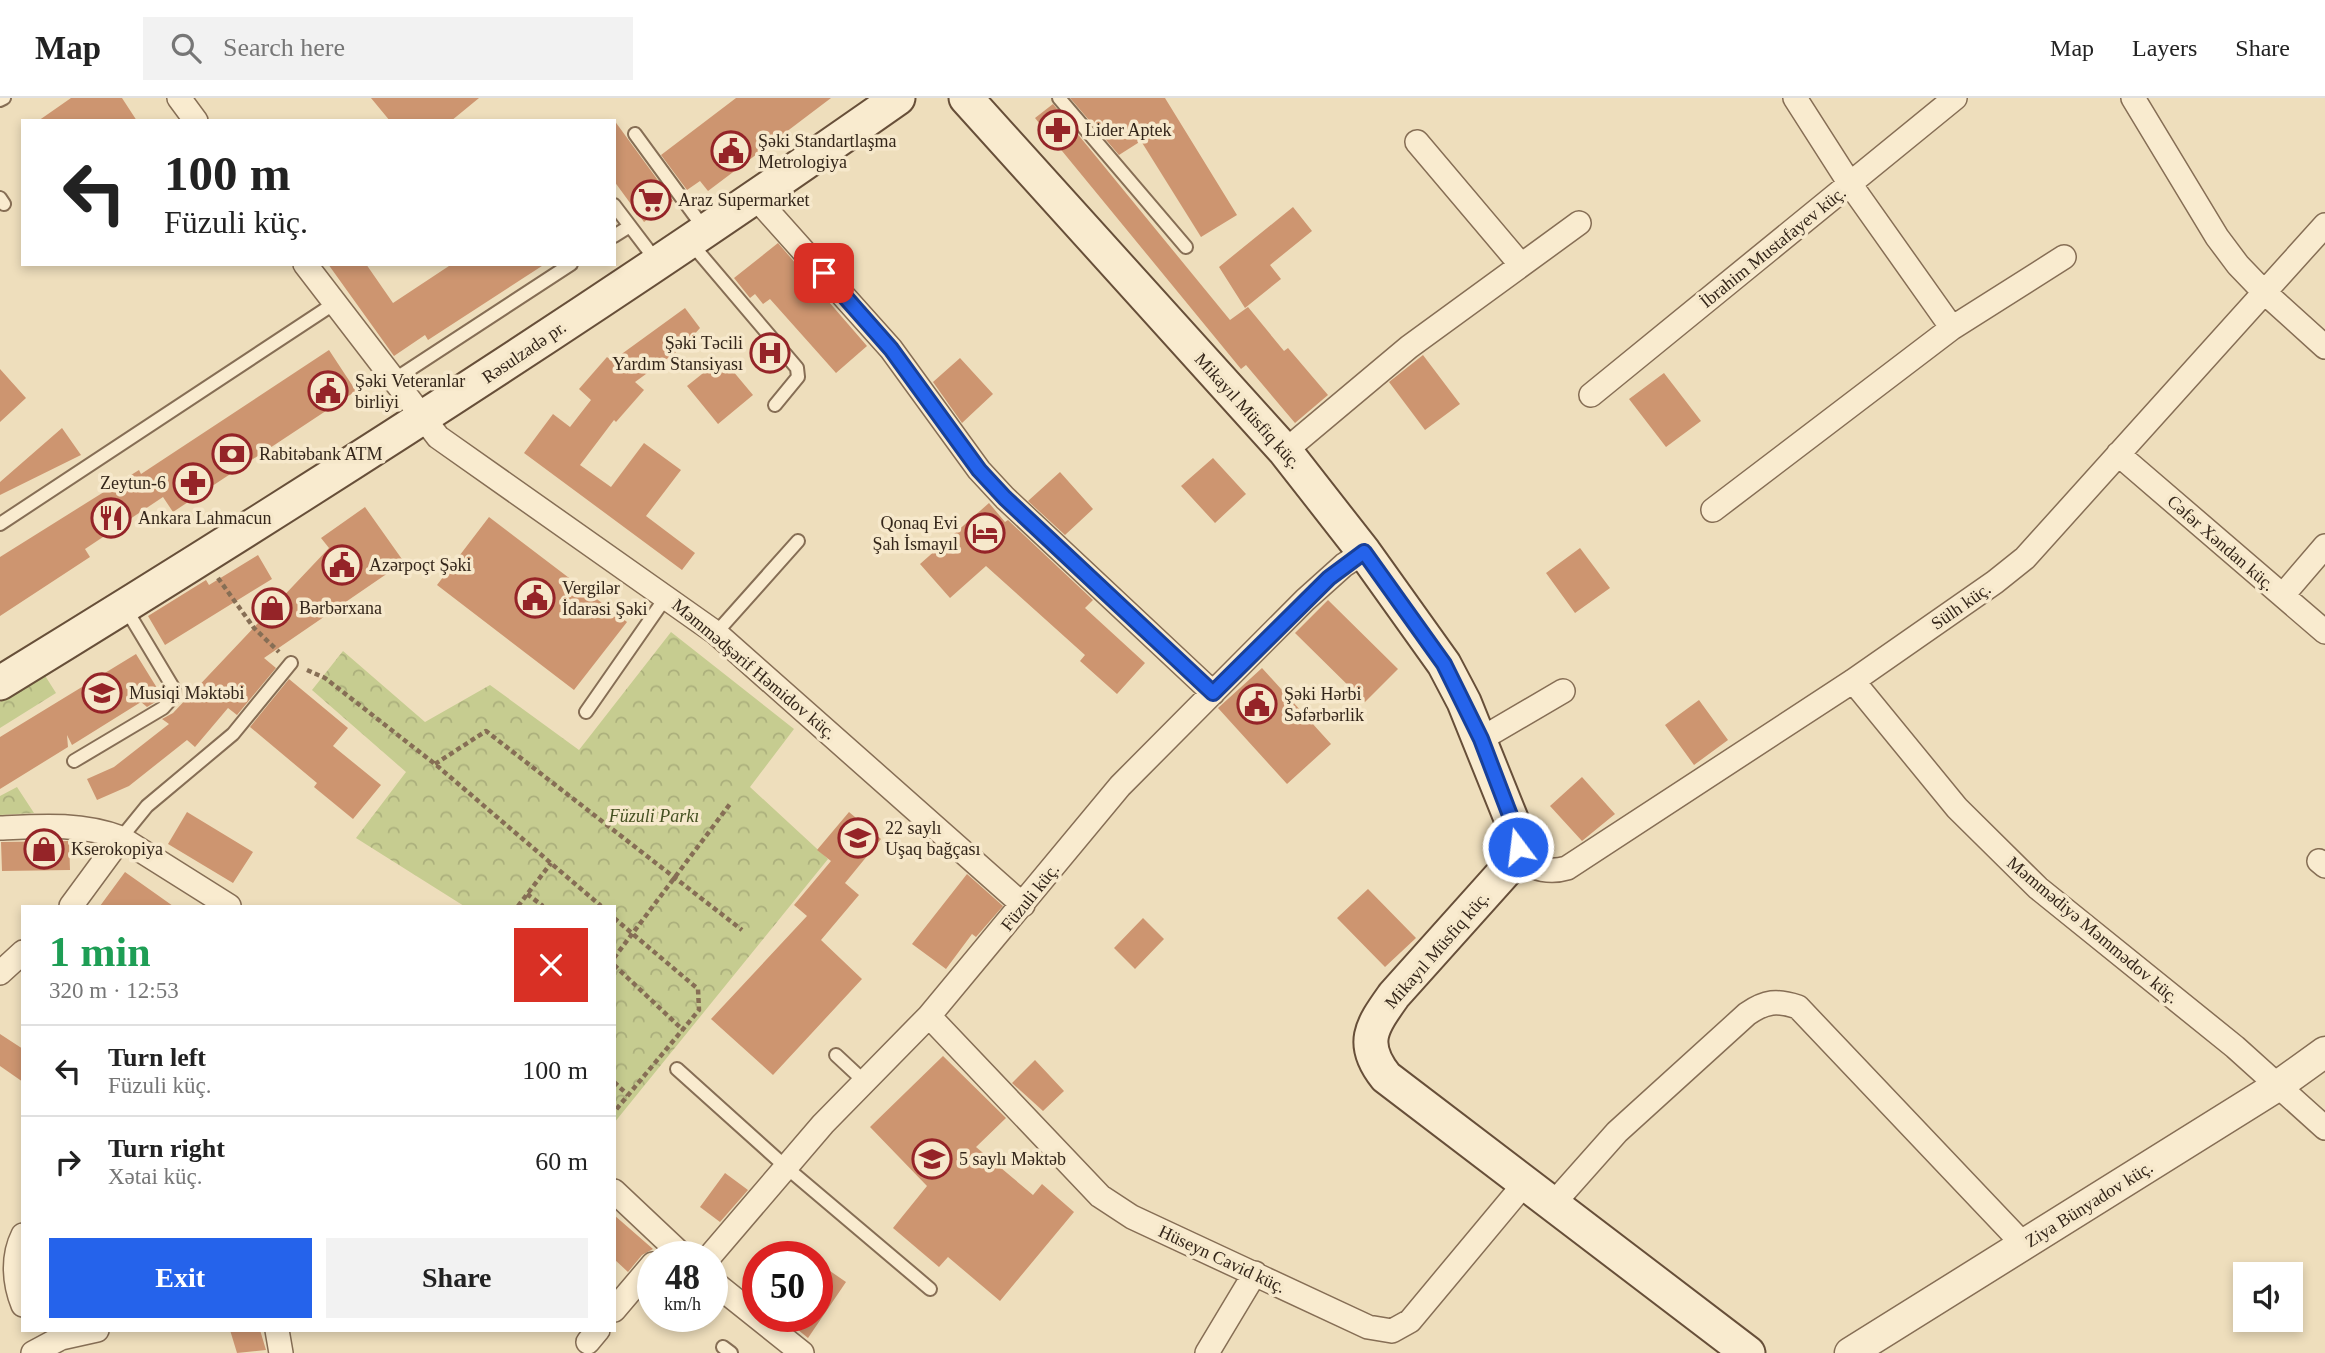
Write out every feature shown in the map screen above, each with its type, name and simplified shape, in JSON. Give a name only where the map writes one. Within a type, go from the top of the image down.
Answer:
[{"type":"main road","name":"Rəsulzadə pr.","points":[[0,683],[422,420],[756,198],[898,98]]},
{"type":"main road","name":"Mikayıl Müsfiq küç.","points":[[967,98],[1285,451],[1364,552],[1444,664],[1481,739],[1516,831],[1518,847],[1515,860],[1394,995],[1372,1031],[1370,1048],[1375,1062],[1386,1076],[1748,1353]]},
{"type":"street","points":[[179,98],[195,119]]},
{"type":"street","points":[[1795,98],[1850,184],[1952,328]]},
{"type":"street","name":"İbrahim Mustafayev küç.","points":[[1591,395],[1955,98]]},
{"type":"street","points":[[2133,98],[2217,237],[2263,291],[2325,347]]},
{"type":"street","points":[[1417,142],[1521,265]]},
{"type":"street","points":[[756,198],[891,349],[979,470],[1213,693]]},
{"type":"street","points":[[1285,451],[1409,347],[1579,223]]},
{"type":"street","name":"Sülh küç.","points":[[1515,860],[1541,870],[1555,872],[1567,868],[1853,681],[1995,583],[2025,558],[2325,225]]},
{"type":"street","points":[[1713,510],[1952,328],[2064,257]]},
{"type":"street","name":"Məmmədşərif Həmidov küç.","points":[[307,266],[422,420],[456,452],[716,633],[1023,905]]},
{"type":"street","name":"Cəfər Xəndan küç.","points":[[2118,454],[2325,632]]},
{"type":"street","points":[[2283,595],[2325,546]]},
{"type":"street","name":"Füzuli küç.","points":[[723,1241],[865,1082],[929,1016],[1120,786],[1329,578],[1364,552]]},
{"type":"street","name":"Məmmədiyə Məmmədov küç.","points":[[1853,681],[1957,808],[2038,888],[2279,1085],[2325,1128]]},
{"type":"street","points":[[1481,739],[1563,691]]},
{"type":"street","points":[[0,828],[49,825],[102,831],[121,838],[227,905]]},
{"type":"street","points":[[72,905],[121,838]]},
{"type":"street","points":[[0,973],[21,955]]},
{"type":"street","points":[[1553,1205],[1617,1132],[1737,1023],[1762,1003],[1779,1001],[1798,1007],[2024,1245]]},
{"type":"street","name":"Hüseyn Cavid küç.","points":[[929,1016],[1100,1196],[1132,1217],[1368,1327],[1392,1331],[1410,1321],[1525,1183]]},
{"type":"street","name":"Ziya Bünyadov küç.","points":[[1850,1353],[2279,1085],[2325,1052]]},
{"type":"street","points":[[616,1193],[661,1241]]},
{"type":"street","points":[[21,1241],[15,1259],[16,1290],[21,1301]]},
{"type":"street","points":[[1207,1353],[1255,1273]]},
{"type":"street","points":[[616,1308],[637,1283]]},
{"type":"street","points":[[728,1294],[802,1353]]},
{"type":"street","points":[[35,1343],[87,1332]]},
{"type":"street","points":[[277,1332],[281,1353]]},
{"type":"lane","points":[[1059,98],[1186,247]]},
{"type":"lane","points":[[635,134],[698,236],[797,368],[798,377],[775,405]]},
{"type":"lane","points":[[616,208],[658,263]]},
{"type":"lane","points":[[616,235],[630,226]]},
{"type":"lane","points":[[392,381],[568,266]]},
{"type":"lane","points":[[0,524],[335,303]]},
{"type":"lane","points":[[716,633],[798,541]]},
{"type":"lane","points":[[586,712],[666,597]]},
{"type":"lane","points":[[74,761],[163,708],[172,698],[174,689],[124,606]]},
{"type":"lane","points":[[121,838],[148,806],[233,734],[291,663]]},
{"type":"lane","points":[[836,1055],[865,1082]]},
{"type":"lane","points":[[677,1069],[787,1168],[930,1289]]},
{"type":"path","points":[[203,558],[254,628],[291,663],[326,678],[435,764],[600,905]]},
{"type":"path","points":[[435,764],[486,732],[742,930]]},
{"type":"path","points":[[616,956],[730,804]]},
{"type":"path","points":[[519,905],[551,863]]},
{"type":"path","points":[[527,894],[542,905]]},
{"type":"path","points":[[616,920],[698,989],[699,1010],[616,1110]]},
{"type":"path","points":[[616,967],[683,1030]]},
{"type":"path","points":[[616,1084],[628,1095]]},
{"type":"green space","name":"Füzuli Parkı","points":[[671,632],[794,729],[750,787],[828,859],[616,1121],[616,905],[462,905],[356,838],[406,772],[312,690],[343,651],[425,722],[490,685],[579,750]]},
{"type":"green space","points":[[44,674],[56,693],[0,728],[0,702]]},
{"type":"green space","points":[[17,787],[34,813],[0,815],[0,796]]},
{"type":"building","points":[[71,98],[122,98],[136,119],[41,119]]},
{"type":"building","points":[[371,98],[479,98],[453,119],[388,119]]},
{"type":"building","points":[[736,98],[831,98],[708,191],[700,181],[687,190],[661,155]]},
{"type":"building","points":[[1070,98],[1165,98],[1237,215],[1201,237],[1141,141],[1119,155]]},
{"type":"building","points":[[1053,104],[1230,320],[1248,307],[1284,351],[1288,348],[1328,395],[1295,423],[1246,365],[1241,369],[1035,118]]},
{"type":"building","points":[[616,123],[673,201],[644,222],[616,184]]},
{"type":"building","points":[[1293,207],[1312,231],[1270,265],[1281,279],[1245,308],[1219,267]]},
{"type":"building","points":[[778,243],[867,346],[836,373],[770,299],[763,304],[755,294],[750,298],[734,278]]},
{"type":"building","points":[[329,266],[367,266],[393,303],[449,266],[542,266],[428,340],[425,335],[394,356]]},
{"type":"building","points":[[685,308],[700,328],[683,347],[635,382],[644,390],[616,422],[614,420],[580,465],[611,487],[644,443],[681,470],[646,516],[695,553],[682,570],[524,453],[553,414],[570,427],[591,400],[579,389],[607,357],[612,361]]},
{"type":"building","points":[[329,350],[356,391],[173,512],[163,497],[85,549],[90,557],[0,616],[0,557],[139,470],[141,474]]},
{"type":"building","points":[[1423,355],[1460,404],[1425,430],[1389,382]]},
{"type":"building","points":[[722,358],[753,395],[718,424],[687,386]]},
{"type":"building","points":[[960,358],[993,394],[962,423],[933,382]]},
{"type":"building","points":[[0,369],[26,398],[0,422]]},
{"type":"building","points":[[1664,373],[1701,421],[1666,447],[1629,399]]},
{"type":"building","points":[[62,428],[81,455],[0,495],[0,482]]},
{"type":"building","points":[[1213,458],[1246,494],[1215,523],[1181,486]]},
{"type":"building","points":[[1060,472],[1093,509],[1065,535],[1028,501]]},
{"type":"building","points":[[989,503],[1005,522],[1008,520],[1093,600],[1085,608],[1145,663],[1117,694],[1080,661],[1085,655],[986,566],[950,598],[920,564]]},
{"type":"building","points":[[365,507],[404,562],[264,658],[276,668],[237,715],[228,708],[195,747],[187,740],[129,786],[97,800],[87,779],[114,767],[169,724],[162,719],[173,713],[329,548],[321,538]]},
{"type":"building","points":[[489,517],[627,622],[574,690],[437,585]]},
{"type":"building","points":[[1580,548],[1610,588],[1575,613],[1546,573]]},
{"type":"building","points":[[258,555],[272,579],[165,645],[148,616],[206,580],[209,585]]},
{"type":"building","points":[[1328,600],[1398,669],[1365,702],[1295,633]]},
{"type":"building","points":[[136,654],[162,696],[157,701],[147,707],[141,702],[72,745],[67,735],[68,747],[0,789],[0,737]]},
{"type":"building","points":[[1262,668],[1331,744],[1287,784],[1218,708]]},
{"type":"building","points":[[289,679],[348,728],[333,746],[381,785],[353,819],[314,787],[317,783],[250,727]]},
{"type":"building","points":[[1699,700],[1728,740],[1694,765],[1665,725]]},
{"type":"building","points":[[1582,777],[1615,814],[1582,841],[1550,806]]},
{"type":"building","points":[[187,812],[253,852],[233,883],[168,844]]},
{"type":"building","points":[[849,812],[881,839],[845,883],[859,895],[821,940],[862,979],[773,1075],[711,1019],[807,916],[794,905],[831,861],[817,850]]},
{"type":"building","points":[[69,841],[70,870],[2,871],[1,842]]},
{"type":"building","points":[[125,872],[172,905],[101,905]]},
{"type":"building","points":[[967,874],[1003,906],[976,937],[972,934],[946,969],[912,944]]},
{"type":"building","points":[[1368,889],[1416,938],[1385,967],[1337,918]]},
{"type":"building","points":[[1143,918],[1164,939],[1135,969],[1114,948]]},
{"type":"building","points":[[0,1034],[21,1048],[21,1081],[0,1066]]},
{"type":"building","points":[[943,1056],[1006,1118],[976,1147],[1033,1195],[1042,1184],[1074,1212],[1000,1301],[948,1257],[939,1267],[893,1228],[927,1186],[870,1127]]},
{"type":"building","points":[[1035,1060],[1064,1091],[1043,1111],[1012,1083]]},
{"type":"building","points":[[725,1173],[748,1190],[720,1222],[700,1207]]},
{"type":"building","points":[[616,1217],[644,1241],[637,1241],[637,1261],[628,1272],[616,1261]]},
{"type":"building","points":[[833,1273],[846,1282],[833,1301]]},
{"type":"building","points":[[231,1332],[261,1332],[266,1350],[237,1353]]},
{"type":"building","points":[[801,1332],[812,1332],[808,1338]]},
{"type":"place","name":"Lider Aptek","points":[[1058,130]]},
{"type":"place","name":"Şəki Standartlaşma Metrologiya","points":[[731,151]]},
{"type":"place","name":"Araz Supermarket","points":[[651,200]]},
{"type":"place","name":"Şəki Təcili Yardım Stansiyası","points":[[770,353]]},
{"type":"place","name":"Şəki Veteranlar birliyi","points":[[328,391]]},
{"type":"place","name":"Rabitəbank ATM","points":[[232,454]]},
{"type":"place","name":"Zeytun-6","points":[[193,483]]},
{"type":"place","name":"Ankara Lahmacun","points":[[111,518]]},
{"type":"place","name":"Qonaq Evi Şah İsmayıl","points":[[985,533]]},
{"type":"place","name":"Azərpoçt Şəki","points":[[342,565]]},
{"type":"place","name":"Vergilər İdarəsi Şəki","points":[[535,598]]},
{"type":"place","name":"Bərbərxana","points":[[272,608]]},
{"type":"place","name":"Musiqi Məktəbi","points":[[102,693]]},
{"type":"place","name":"Şəki Hərbi Səfərbərlik","points":[[1257,704]]},
{"type":"place","name":"22 saylı Uşaq bağçası","points":[[858,838]]},
{"type":"place","name":"Kserokopiya","points":[[44,849]]},
{"type":"place","name":"5 saylı Məktəb","points":[[932,1159]]},
{"type":"route","points":[[824,273],[891,349],[979,470],[1005,498],[1213,693],[1305,600],[1344,565],[1364,552],[1444,664],[1464,702],[1516,831],[1518,847]]}]
